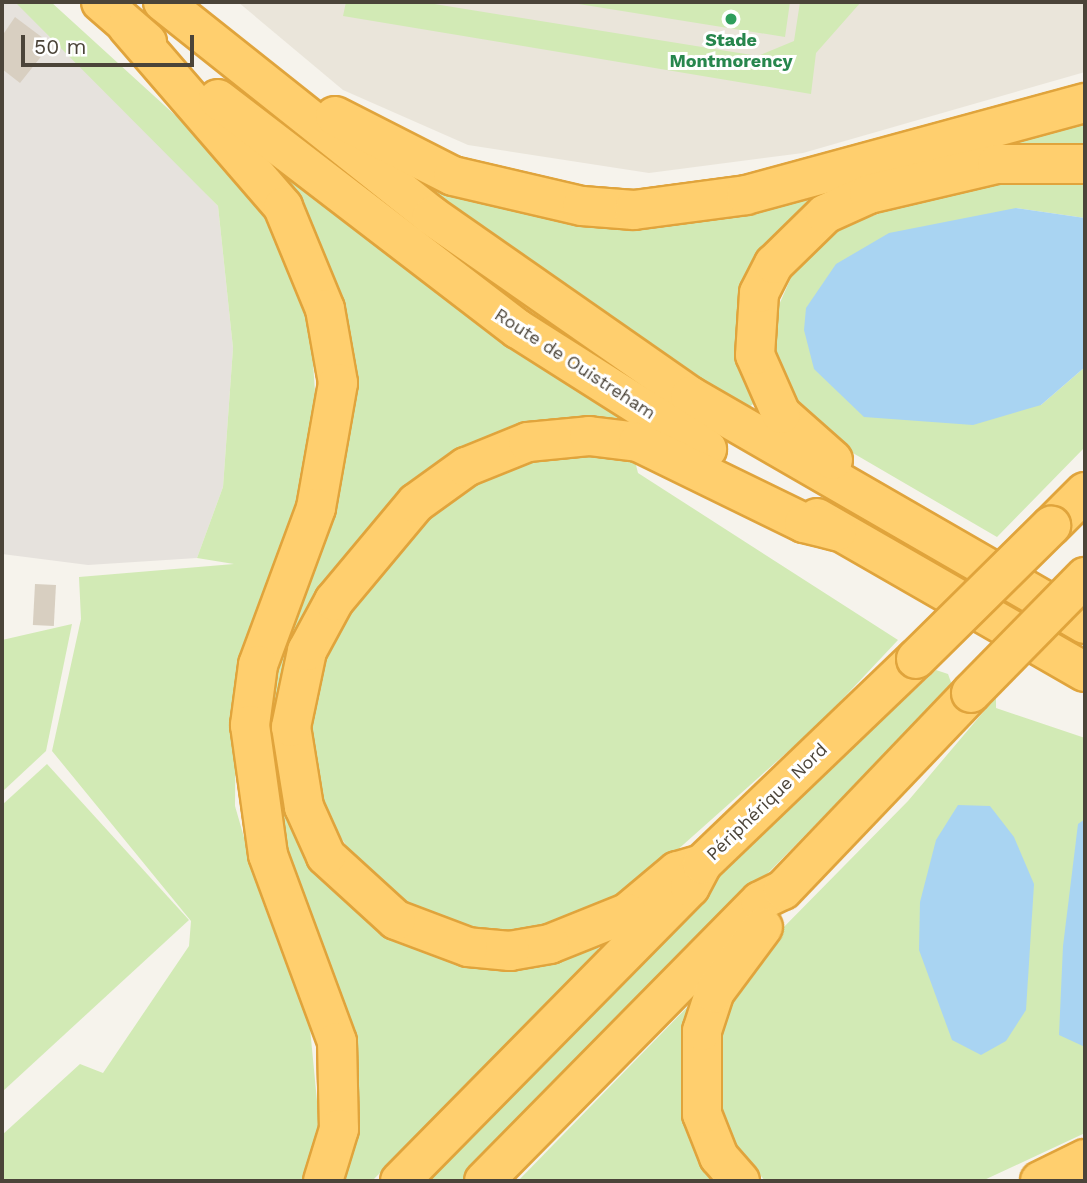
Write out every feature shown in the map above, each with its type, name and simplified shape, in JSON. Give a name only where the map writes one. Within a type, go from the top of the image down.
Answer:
[{"type":"highway","name":"Route de Ouistreham","points":[[163,2],[309,124],[547,299],[690,396],[1085,624]]},
{"type":"highway","points":[[182,2],[326,110],[389,149],[510,192],[607,209],[659,209],[746,195],[1085,103]]},
{"type":"highway","name":"Route de Ouistreham","points":[[114,14],[518,329],[837,531],[1085,672]]},
{"type":"highway","points":[[114,14],[283,207],[324,309],[338,383],[316,508],[258,665],[250,725],[268,855],[337,1042],[339,1129],[323,1181]]},
{"type":"highway","points":[[916,527],[781,414],[755,355],[759,293],[797,238],[825,214],[869,194],[998,163],[1085,164]]},
{"type":"highway","points":[[702,864],[677,872],[627,913],[550,944],[510,951],[468,947],[396,920],[326,856],[304,807],[291,727],[307,651],[334,601],[416,503],[466,467],[528,442],[589,436],[638,442],[804,523],[837,531]]},
{"type":"highway","name":"Périphérique Nord","points":[[400,1181],[690,887],[702,864],[1085,492]]},
{"type":"highway","points":[[484,1181],[760,901],[783,890],[1085,577]]},
{"type":"highway","points":[[740,1181],[719,1157],[702,1114],[702,1031],[714,993],[775,915],[783,890]]},
{"type":"highway","points":[[1040,1181],[1085,1159]]},
{"type":"shaded area","points":[[2,2],[15,2],[43,23],[218,206],[233,348],[223,487],[197,558],[88,565],[2,554]]},
{"type":"shaded area","points":[[238,2],[1085,2],[1085,72],[803,153],[649,173],[468,145],[343,90]]},
{"type":"green space","points":[[15,2],[51,2],[232,167],[286,253],[311,332],[317,422],[305,497],[236,705],[235,806],[262,900],[310,1028],[319,1122],[304,1181],[2,1181],[2,1135],[80,1064],[103,1073],[189,946],[191,921],[52,751],[81,619],[79,577],[234,564],[197,558],[223,487],[233,348],[218,206]]},
{"type":"green space","points":[[346,2],[422,2],[758,56],[794,41],[800,2],[861,2],[816,53],[811,94],[343,16]]},
{"type":"green space","name":"Stade Montmorency","points":[[566,2],[790,2],[785,37]]},
{"type":"green space","points":[[1085,117],[1085,152],[782,229],[758,400],[747,409],[409,179],[412,174],[482,203],[589,226],[680,222],[732,217]]},
{"type":"green space","points":[[280,169],[435,292],[628,419],[627,431],[511,430],[414,478],[368,528],[303,619],[284,657],[276,767],[289,819],[321,877],[358,914],[402,943],[446,960],[517,963],[597,943],[599,952],[372,1181],[344,1181],[357,1139],[359,1081],[345,1010],[278,839],[267,692],[346,435],[276,180]]},
{"type":"green space","points":[[1048,176],[1085,179],[1085,218],[1016,208],[1041,405],[1085,367],[1085,447],[997,537],[846,449],[794,404],[772,353],[771,323],[797,264],[845,226],[916,200]]},
{"type":"green space","points":[[580,450],[634,457],[638,473],[898,640],[821,722],[620,901],[563,922],[509,932],[472,930],[396,899],[364,873],[320,805],[308,760],[312,696],[328,641],[424,517],[478,478],[541,455]]},
{"type":"green space","points":[[72,624],[46,751],[2,792],[2,640]]},
{"type":"green space","points":[[936,670],[948,674],[952,685],[467,1181],[420,1181],[759,835]]},
{"type":"green space","points":[[996,697],[996,708],[1085,738],[1085,1133],[982,1181],[765,1181],[729,1136],[718,1097],[721,1022],[776,935],[908,801]]},
{"type":"green space","points":[[47,764],[189,920],[2,1092],[2,805]]},
{"type":"green space","points":[[698,996],[723,1181],[518,1181]]},
{"type":"water","points":[[1016,208],[1085,218],[1085,367],[1041,405],[973,425],[864,417],[814,369],[804,330],[806,308],[836,264],[889,233]]},
{"type":"water","points":[[958,805],[990,806],[1014,837],[1034,884],[1026,1010],[1006,1041],[981,1055],[952,1040],[919,950],[920,902],[936,840]]},
{"type":"water","points":[[1085,819],[1085,1047],[1059,1035],[1063,946],[1078,824]]},
{"type":"building","points":[[15,17],[51,44],[20,83],[2,69],[2,36]]},
{"type":"building","points":[[35,584],[56,585],[54,626],[33,625]]},
{"type":"place","name":"Stade Montmorency","points":[[731,19]]}]
